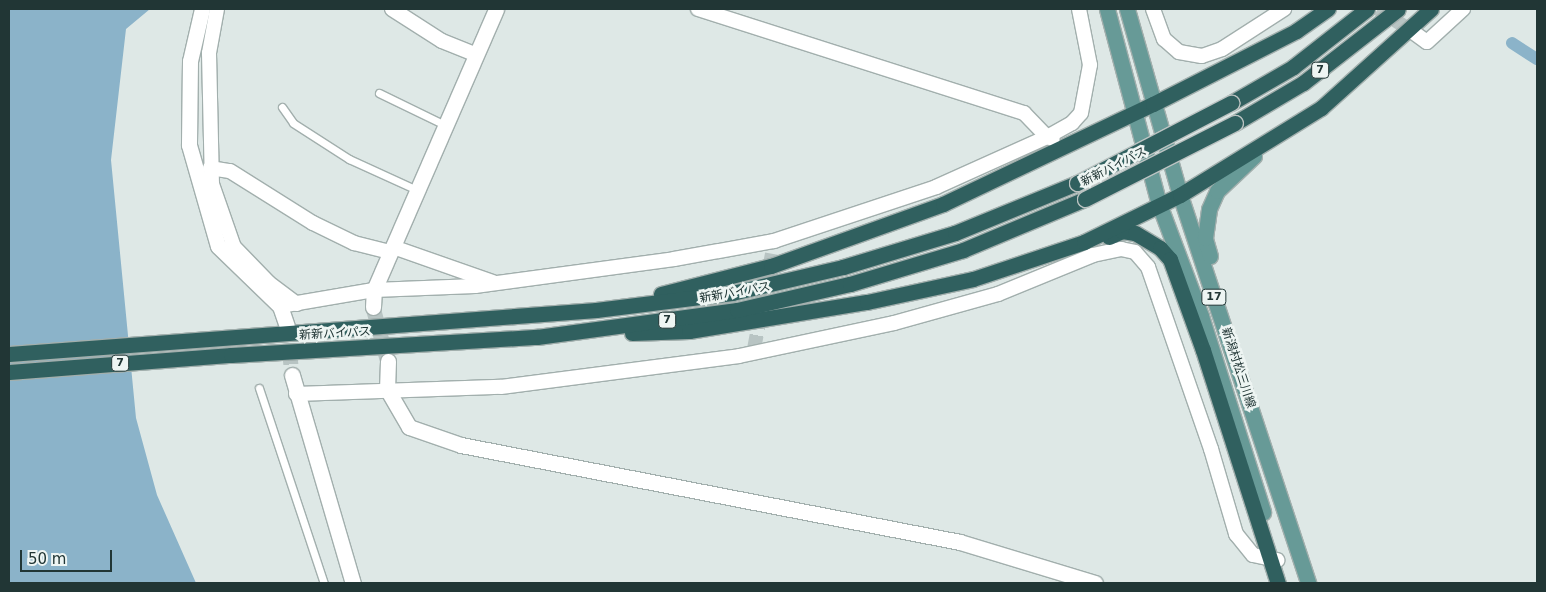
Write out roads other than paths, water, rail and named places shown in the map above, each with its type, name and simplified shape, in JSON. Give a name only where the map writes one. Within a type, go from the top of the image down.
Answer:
[{"type":"highway","points":[[596,310],[771,266],[851,239],[943,204],[1154,104],[1203,76],[1296,31],[1328,9]]},
{"type":"highway","name":"新新バイパス","points":[[9,354],[596,310],[732,293],[843,267],[955,233],[1077,183],[1231,103],[1293,66],[1367,9]]},
{"type":"highway","name":"新新バイパス","points":[[9,372],[231,355],[537,337],[737,310],[850,284],[963,250],[1085,199],[1235,123],[1303,82],[1398,9]]},
{"type":"highway","points":[[537,337],[689,331],[784,317],[973,279],[1084,242],[1180,195],[1321,108],[1431,9]]},
{"type":"highway","points":[[1052,253],[1089,251],[1122,231],[1148,239],[1170,259],[1203,350],[1273,559],[1278,583]]},
{"type":"main road","name":"新潟村松三川線","points":[[1107,9],[1159,204],[1207,335],[1273,559],[1284,583]]},
{"type":"main road","name":"新潟村松三川線","points":[[1127,9],[1180,195],[1308,583]]},
{"type":"main road","points":[[1231,348],[1234,333],[1205,238],[1209,209],[1216,191],[1238,167],[1299,122]]},
{"type":"street","points":[[202,9],[190,61],[189,145],[218,246],[280,306],[287,326]]},
{"type":"street","points":[[217,9],[209,52],[210,168],[214,192],[234,247],[269,283],[297,304]]},
{"type":"street","points":[[392,9],[442,41],[476,55]]},
{"type":"street","points":[[373,307],[374,290],[496,9]]},
{"type":"street","points":[[698,9],[1024,114],[1047,137],[1070,145]]},
{"type":"street","points":[[280,306],[374,290],[496,283],[773,248],[936,187],[1047,137],[1072,123],[1081,113],[1090,78],[1079,9]]},
{"type":"street","points":[[1153,9],[1164,38],[1179,52],[1202,56],[1222,49],[1284,9]]},
{"type":"street","points":[[1413,32],[1427,42],[1463,9]]},
{"type":"street","points":[[1202,56],[1203,76]]},
{"type":"street","points":[[210,168],[230,171],[313,223],[354,243],[392,250],[496,283]]},
{"type":"street","points":[[296,394],[387,389],[502,387],[739,356],[894,323],[998,294],[1089,251],[1121,249],[1135,252],[1148,267],[1211,449],[1236,534],[1253,555],[1273,559]]},
{"type":"street","points":[[739,356],[754,349]]},
{"type":"street","points":[[388,361],[387,389],[409,428],[461,445],[960,542],[1095,583]]},
{"type":"street","points":[[292,375],[296,394],[353,583]]},
{"type":"lane","points":[[380,93],[446,126]]},
{"type":"lane","points":[[282,107],[293,123],[349,159],[418,190]]},
{"type":"lane","points":[[259,388],[324,583]]},
{"type":"water","points":[[9,9],[150,9],[126,29],[111,160],[136,418],[157,495],[196,583],[9,583]]},
{"type":"waterway","points":[[1512,43],[1537,59]]},
{"type":"tunnel","points":[[1378,9],[1413,32]]},
{"type":"tunnel","points":[[754,349],[772,254]]},
{"type":"tunnel","points":[[373,307],[387,359]]},
{"type":"tunnel","points":[[287,326],[292,375]]}]
